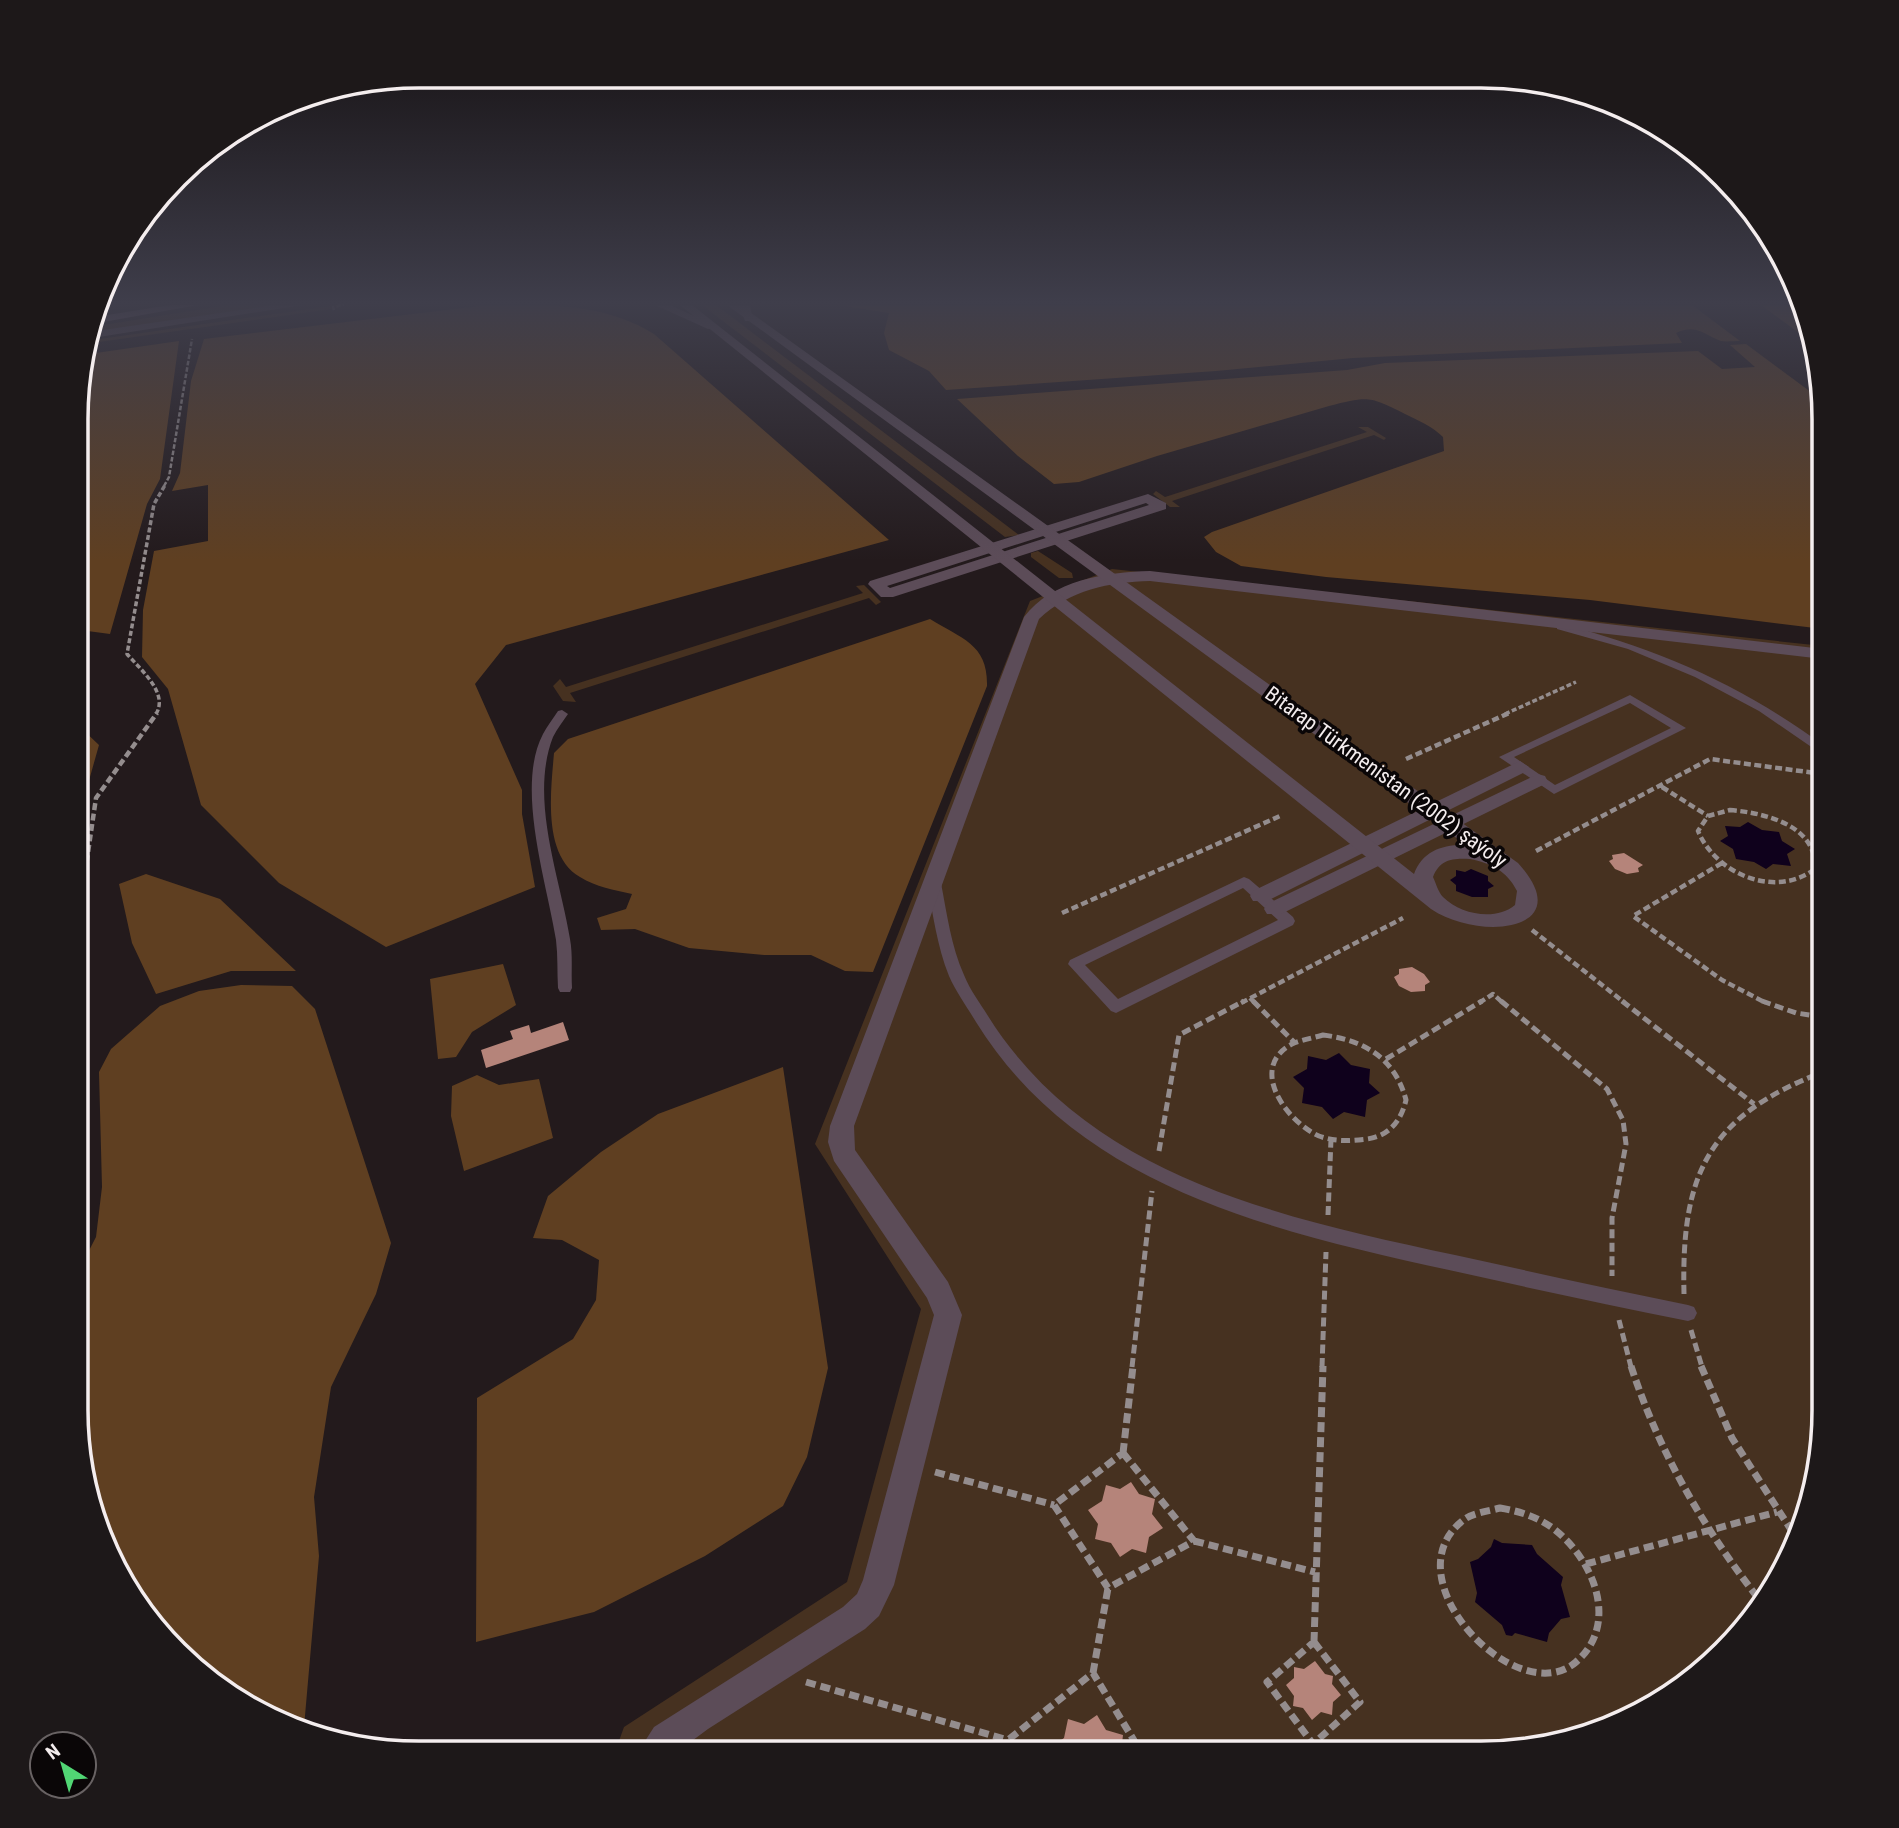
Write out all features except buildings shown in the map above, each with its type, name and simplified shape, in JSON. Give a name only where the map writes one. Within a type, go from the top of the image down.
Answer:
[{"type":"street","points":[[791,390],[1438,904],[1456,915],[1478,921],[1504,921],[1516,917]]},
{"type":"street","name":"Bitarap Türkmenistan (2002) şaýoly","points":[[855,390],[1511,868],[1521,876],[1529,895],[1528,903],[1516,917]]},
{"type":"street","points":[[994,553],[876,584],[887,594],[1148,498],[1161,506],[1053,534]]},
{"type":"street","points":[[664,1741],[696,1717],[854,1618],[868,1605],[878,1585],[946,1331],[945,1302],[852,1168],[840,1142],[842,1126],[1032,617],[1052,598],[1111,577],[1179,579],[1812,653]]},
{"type":"street","points":[[1267,903],[1363,845],[1520,767]]},
{"type":"street","points":[[1267,903],[1379,858],[1538,780]]},
{"type":"street","points":[[1438,904],[1424,887],[1423,877],[1429,862],[1437,856],[1474,852],[1511,868]]},
{"type":"lane","points":[[1530,619],[1630,647],[1710,678],[1785,721],[1812,742]]},
{"type":"lane","points":[[1630,698],[1680,727],[1554,790],[1538,780],[1505,757],[1630,698]]},
{"type":"lane","points":[[562,714],[552,724],[542,753],[540,813],[542,844],[563,942],[565,989]]},
{"type":"lane","points":[[934,883],[946,943],[960,983],[1006,1058],[1031,1086],[1077,1124],[1154,1174],[1212,1200],[1327,1236],[1688,1313]]},
{"type":"lane","points":[[1244,883],[1267,903],[1288,921],[1116,1007],[1075,964],[1244,883]]},
{"type":"path","points":[[88,853],[96,798],[159,710],[158,692],[127,654],[153,504],[169,477],[183,390]]},
{"type":"path","points":[[1406,760],[1576,682]]},
{"type":"path","points":[[1536,851],[1710,759],[1812,773]]},
{"type":"path","points":[[1661,786],[1709,816]]},
{"type":"path","points":[[1812,848],[1800,834],[1774,818],[1730,810],[1709,816],[1701,823],[1700,840],[1722,863],[1752,878],[1788,882],[1810,876],[1812,872]]},
{"type":"path","points":[[1062,913],[1280,816]]},
{"type":"path","points":[[1722,863],[1633,916],[1748,996],[1812,1016]]},
{"type":"path","points":[[1516,917],[1754,1104]]},
{"type":"path","points":[[1315,1572],[1194,1541],[1123,1452],[1154,1174],[1179,1035],[1403,918]]},
{"type":"path","points":[[1385,1059],[1493,994]]},
{"type":"path","points":[[1250,998],[1294,1042]]},
{"type":"path","points":[[1316,1036],[1340,1036],[1372,1049],[1385,1059],[1404,1085],[1406,1100],[1396,1125],[1368,1140],[1331,1139],[1298,1124],[1276,1099],[1270,1072],[1275,1060],[1294,1042],[1316,1036]]},
{"type":"path","points":[[1789,1528],[1777,1513],[1723,1419],[1705,1375],[1688,1313],[1681,1258],[1683,1225],[1690,1195],[1700,1167],[1715,1143],[1754,1104],[1779,1089],[1812,1076]]},
{"type":"path","points":[[1319,1741],[1360,1702],[1314,1642],[1331,1139]]},
{"type":"path","points":[[1055,1505],[1123,1452]]},
{"type":"path","points":[[910,1465],[1055,1505],[1108,1588],[1093,1674],[1134,1741]]},
{"type":"path","points":[[1500,1508],[1528,1515],[1556,1530],[1586,1564],[1597,1589],[1600,1613],[1597,1636],[1587,1655],[1569,1667],[1547,1672],[1523,1670],[1498,1659],[1476,1643],[1458,1621],[1446,1597],[1440,1573],[1441,1551],[1449,1532],[1462,1518],[1479,1510],[1500,1508]]},
{"type":"path","points":[[1586,1564],[1777,1513]]},
{"type":"path","points":[[1108,1588],[1194,1541]]},
{"type":"path","points":[[1307,1741],[1266,1682],[1314,1642]]},
{"type":"path","points":[[788,1660],[805,1682],[1008,1741],[1093,1674]]},
{"type":"shaded area","points":[[89,390],[172,390],[160,479],[147,504],[110,634],[88,631]]},
{"type":"shaded area","points":[[190,390],[718,390],[889,540],[506,645],[475,684],[522,790],[522,814],[535,887],[386,947],[279,883],[201,805],[168,689],[142,657],[143,610],[154,551],[208,541],[208,485],[172,491],[180,473]]},
{"type":"shaded area","points":[[813,390],[828,390],[1019,535],[1005,537]]},
{"type":"shaded area","points":[[1074,390],[1809,390],[1812,418],[1812,628],[1590,600],[1326,577],[1241,566],[1216,552],[1204,537],[1212,532],[1444,451],[1443,437],[1434,430],[1376,401],[1361,399],[1329,406],[1157,456],[1079,482],[1054,484],[1018,456],[957,399]]},
{"type":"shaded area","points":[[1358,427],[1368,427],[1386,438],[1384,440],[1374,435],[1172,501],[1180,507],[1170,507],[1153,494],[1156,491],[1165,497],[1367,432]]},
{"type":"shaded area","points":[[1038,551],[1072,573],[1073,578],[1059,578],[1031,557],[1031,553]]},
{"type":"shaded area","points":[[1112,569],[1812,645],[1812,1410],[1809,1453],[1794,1516],[1777,1556],[1756,1594],[1715,1644],[1665,1685],[1646,1696],[1607,1715],[1566,1729],[1524,1738],[1481,1741],[619,1741],[624,1727],[847,1582],[921,1309],[815,1144],[1030,601]]},
{"type":"shaded area","points":[[864,585],[881,602],[876,605],[869,598],[570,693],[576,702],[563,701],[553,686],[560,679],[566,687],[863,593],[856,586]]},
{"type":"shaded area","points":[[930,619],[971,644],[978,652],[986,672],[987,686],[873,972],[845,971],[811,955],[764,955],[689,948],[635,929],[601,930],[597,918],[626,909],[632,894],[605,888],[580,877],[568,867],[559,854],[554,838],[551,803],[554,753],[568,739]]},
{"type":"shaded area","points":[[88,735],[99,745],[88,784]]},
{"type":"shaded area","points":[[1748,822],[1762,830],[1779,832],[1782,841],[1795,849],[1787,854],[1791,866],[1773,864],[1766,869],[1754,862],[1736,859],[1733,849],[1720,841],[1728,836],[1725,826],[1740,827]]},
{"type":"shaded area","points":[[1471,869],[1488,876],[1488,881],[1494,886],[1488,889],[1488,897],[1472,897],[1456,891],[1456,885],[1450,880],[1456,876],[1456,870],[1465,872]]},
{"type":"shaded area","points":[[146,874],[220,899],[296,971],[231,971],[156,994],[132,943],[119,884]]},
{"type":"shaded area","points":[[503,964],[516,1005],[472,1032],[456,1057],[438,1059],[430,979]]},
{"type":"shaded area","points":[[241,985],[292,986],[315,1009],[391,1243],[376,1294],[331,1387],[314,1497],[319,1556],[305,1720],[234,1685],[184,1644],[156,1611],[132,1575],[113,1536],[99,1495],[90,1453],[88,1253],[96,1237],[102,1187],[99,1072],[111,1049],[160,1006],[199,991]]},
{"type":"shaded area","points":[[1339,1053],[1351,1065],[1370,1069],[1369,1083],[1380,1093],[1367,1100],[1365,1117],[1344,1112],[1333,1119],[1322,1107],[1302,1103],[1304,1088],[1293,1077],[1307,1069],[1308,1056],[1326,1060]]},
{"type":"shaded area","points":[[783,1067],[828,1368],[807,1457],[783,1506],[705,1556],[594,1612],[476,1642],[477,1398],[573,1339],[596,1300],[599,1260],[562,1240],[533,1238],[548,1196],[601,1152],[658,1114]]},
{"type":"shaded area","points":[[477,1075],[499,1085],[539,1079],[553,1138],[464,1171],[451,1116],[452,1086]]},
{"type":"shaded area","points":[[1494,1539],[1502,1543],[1532,1545],[1537,1554],[1563,1577],[1561,1585],[1570,1617],[1561,1619],[1549,1633],[1547,1642],[1515,1633],[1512,1636],[1506,1635],[1502,1625],[1475,1602],[1477,1593],[1470,1562],[1478,1559],[1491,1547]]}]
